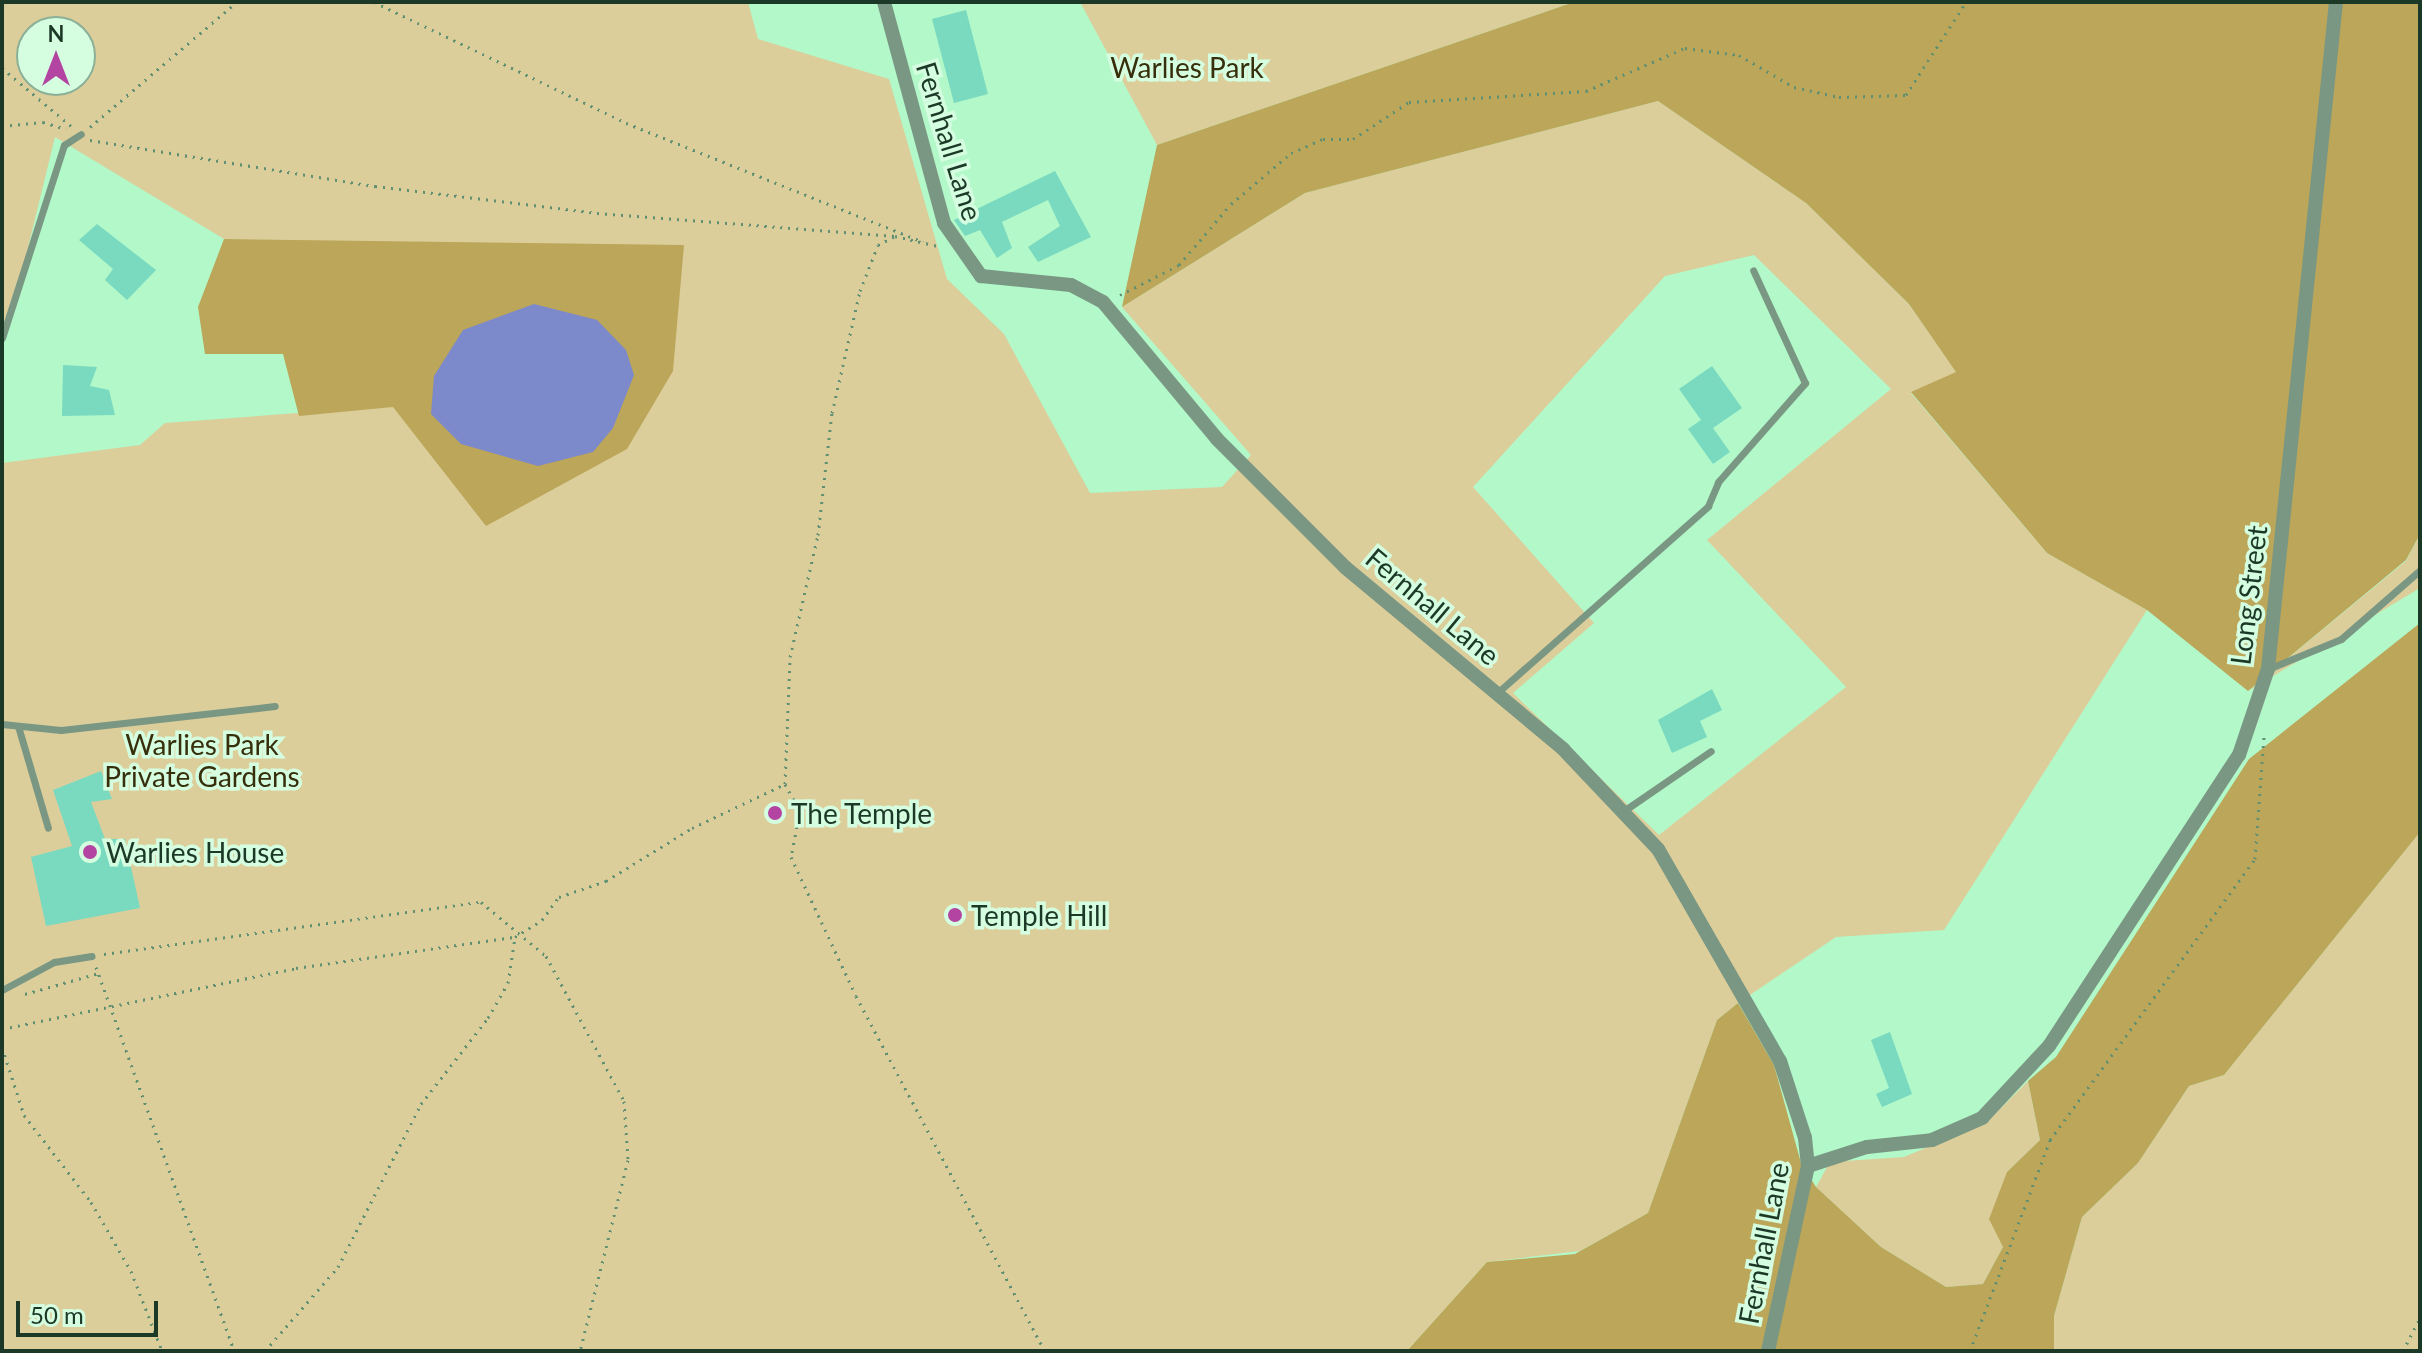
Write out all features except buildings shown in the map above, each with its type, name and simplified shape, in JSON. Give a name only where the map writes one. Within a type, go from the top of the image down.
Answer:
[{"type":"street","name":"Fernhall Lane","points":[[884,2],[944,223],[981,276],[1071,285],[1103,302],[1217,439],[1314,536],[1497,693],[1625,810],[1687,895],[1780,1061],[1808,1166],[1768,1351]]},
{"type":"street","name":"Long Street","points":[[1808,1166],[1867,1147],[1932,1140],[1982,1118],[2049,1046],[2239,755],[2268,669],[2336,2]]},
{"type":"lane","points":[[2,338],[64,145],[81,134]]},
{"type":"lane","points":[[1497,693],[1708,506],[1718,482],[1805,383],[1753,270]]},
{"type":"lane","points":[[2268,669],[2341,639],[2420,570]]},
{"type":"lane","points":[[2,724],[61,730],[275,706]]},
{"type":"lane","points":[[18,726],[48,828]]},
{"type":"lane","points":[[1625,810],[1711,751]]},
{"type":"lane","points":[[2,990],[54,962],[92,956]]},
{"type":"path","points":[[81,134],[237,2]]},
{"type":"path","points":[[374,2],[626,123],[927,244]]},
{"type":"path","points":[[1103,302],[1179,265],[1231,204],[1291,153],[1323,139],[1353,139],[1409,102],[1586,91],[1641,73],[1685,48],[1739,55],[1794,87],[1839,97],[1906,95],[1966,2]]},
{"type":"path","points":[[2,68],[81,134]]},
{"type":"path","points":[[2,126],[43,122],[128,151],[375,186],[597,213],[895,236],[958,247]]},
{"type":"path","points":[[895,236],[878,245],[860,291],[832,413],[818,535],[790,657],[785,784],[800,811],[791,857],[863,1010],[1045,1351]]},
{"type":"path","points":[[1970,1351],[2050,1140],[2255,859],[2264,733]]},
{"type":"path","points":[[2,1029],[296,968],[517,935],[559,897],[606,881],[692,828],[785,784]]},
{"type":"path","points":[[92,956],[481,902],[546,956],[624,1101],[628,1160],[580,1351]]},
{"type":"path","points":[[265,1351],[338,1267],[399,1140],[488,1018],[508,983],[517,935]]},
{"type":"path","points":[[14,996],[99,973],[234,1351]]},
{"type":"path","points":[[2,1047],[24,1115],[91,1202],[131,1271],[162,1351]]},
{"type":"path","points":[[2403,1351],[2420,1317]]},
{"type":"green space","name":"Warlies Park Private Gardens","points":[[2,2],[748,2],[758,39],[889,79],[947,279],[1004,334],[1090,493],[1222,487],[1251,455],[1122,307],[1305,193],[1658,101],[1806,203],[1909,304],[1957,372],[1911,393],[2047,553],[2147,610],[1944,930],[1836,937],[1738,1003],[1717,1020],[1648,1213],[1580,1251],[1487,1262],[1407,1351],[2,1351],[2,463],[140,445],[165,423],[393,406],[487,526],[333,245],[224,239],[55,137],[11,317],[2,325]],"holes":[[[1754,255],[1891,389],[1707,540],[1846,687],[1659,835],[1513,693],[1594,623],[1473,487],[1665,276]]]},
{"type":"green space","name":"Warlies Park","points":[[1080,2],[1574,2],[1157,145]]},
{"type":"green space","points":[[2420,534],[2420,588],[2248,691],[2406,561]]},
{"type":"green space","points":[[2420,832],[2420,1351],[2054,1351],[2054,1316],[2082,1217],[2138,1163],[2189,1086],[2224,1075]]},
{"type":"green space","points":[[2028,1081],[2040,1140],[2007,1172],[2003,1247],[1983,1284],[1946,1287],[1881,1247],[1816,1187],[1830,1162],[1904,1157],[1987,1122]]},
{"type":"shaded area","points":[[1574,2],[2420,2],[2420,534],[2406,560],[2248,691],[2147,610],[2047,553],[1911,392],[1956,372],[1909,304],[1806,203],[1658,101],[1305,193],[1122,307],[1157,145]]},
{"type":"shaded area","points":[[224,239],[684,245],[673,371],[627,449],[486,526],[393,407],[299,416],[283,354],[205,354],[198,307]]},
{"type":"shaded area","points":[[2420,623],[2420,832],[2224,1075],[2189,1086],[2138,1163],[2082,1217],[2054,1316],[2054,1351],[1407,1351],[1487,1262],[1575,1254],[1648,1213],[1717,1020],[1738,1003],[1774,1065],[1801,1163],[1816,1187],[1881,1247],[1946,1287],[1983,1284],[2003,1247],[1989,1219],[2007,1172],[2040,1140],[2028,1081],[2056,1057],[2249,759]]},
{"type":"water","points":[[534,304],[597,320],[626,350],[634,375],[613,428],[593,452],[538,466],[461,444],[431,414],[434,376],[463,330]]},
{"type":"place","name":"The Temple","points":[[775,813]]},
{"type":"place","name":"Warlies House","points":[[90,852]]},
{"type":"place","name":"Temple Hill","points":[[955,915]]}]
